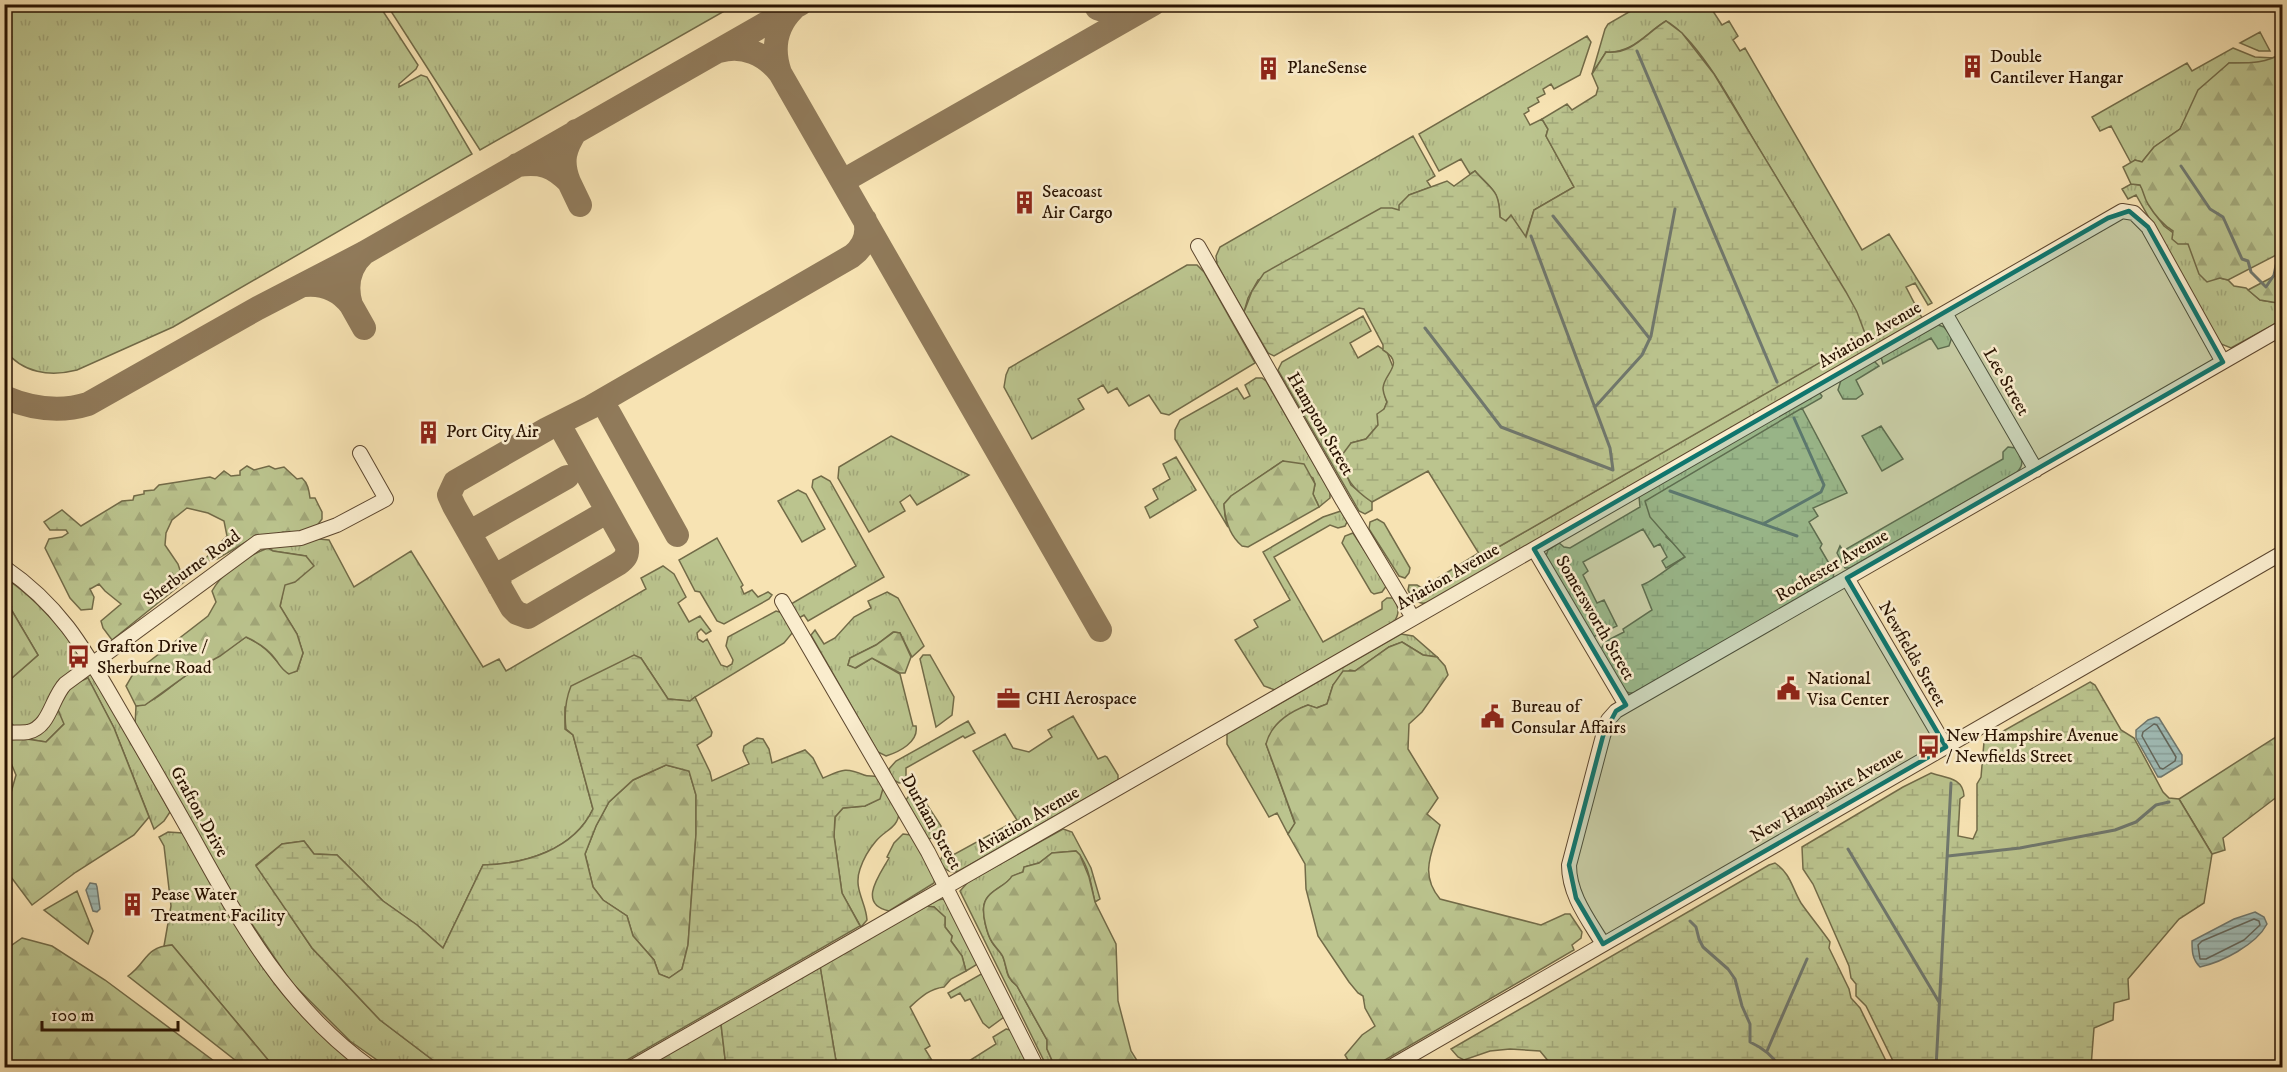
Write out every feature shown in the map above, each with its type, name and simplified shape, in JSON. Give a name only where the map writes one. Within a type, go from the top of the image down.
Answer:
[{"type":"street","name":"Aviation Avenue","points":[[631,1068],[2122,211],[2134,213],[2148,227],[2223,362]]},
{"type":"street","name":"Hampton Street","points":[[1198,246],[1343,501],[1413,618]]},
{"type":"street","name":"Lee Street","points":[[1945,313],[2036,470]]},
{"type":"street","name":"Rochester Avenue","points":[[1603,944],[1576,898],[1570,881],[1569,865],[1605,730],[1616,711],[2283,328]]},
{"type":"street","name":"Sherburne Road","points":[[4,733],[27,732],[38,728],[45,721],[58,692],[92,663],[258,542],[301,538],[338,525],[386,498],[360,453]]},
{"type":"street","name":"Somersworth Street","points":[[1534,549],[1626,705]]},
{"type":"street","name":"New Hampshire Avenue","points":[[1389,1068],[2283,553]]},
{"type":"street","name":"Grafton Drive","points":[[4,567],[51,605],[72,632],[222,891],[270,968],[316,1021],[371,1068]]},
{"type":"street","name":"Newfields Street","points":[[1848,578],[1946,747]]},
{"type":"street","name":"Durham Street","points":[[782,600],[912,823],[1036,1068]]},
{"type":"highlighted area","points":[[2129,211],[2148,227],[2223,362],[1847,578],[1946,747],[1603,944],[1576,898],[1569,865],[1603,736],[1616,711],[1626,705],[1534,549],[2108,218]]},
{"type":"green space","points":[[9,4],[379,5],[418,65],[399,84],[399,87],[421,75],[427,77],[472,154],[173,327],[77,370],[57,373],[37,371],[20,364],[5,350],[4,7]]},
{"type":"green space","points":[[387,5],[735,5],[480,150]]},
{"type":"green space","points":[[1641,5],[1709,5],[1722,25],[1729,21],[1738,36],[1733,40],[1740,51],[1745,48],[1862,250],[1889,234],[1932,303],[1928,305],[1915,283],[1906,287],[1922,318],[1430,602],[1419,602],[1408,590],[1409,585],[1422,588],[1477,554],[1481,557],[1865,336],[1828,265],[1729,98],[1705,61],[1679,31],[1666,21],[1624,50],[1606,52],[1592,74],[1608,24]]},
{"type":"green space","points":[[1666,21],[1682,33],[1714,74],[1846,292],[1866,336],[1481,557],[1428,471],[1372,502],[1355,488],[1347,477],[1342,455],[1351,443],[1366,439],[1378,425],[1377,414],[1384,409],[1387,402],[1383,390],[1384,383],[1393,364],[1390,355],[1383,350],[1383,345],[1364,309],[1359,308],[1274,356],[1268,353],[1244,312],[1252,291],[1264,273],[1381,208],[1399,210],[1399,205],[1409,195],[1447,181],[1454,186],[1475,171],[1496,195],[1500,217],[1506,221],[1511,215],[1526,237],[1534,210],[1574,187],[1546,136],[1548,129],[1542,119],[1567,104],[1572,110],[1596,95],[1598,88],[1592,74],[1606,52],[1631,47]]},
{"type":"green space","points":[[2260,32],[2270,51],[2259,51],[2240,43]]},
{"type":"green space","points":[[1587,36],[1591,42],[1580,75],[1554,89],[1551,84],[1543,89],[1545,94],[1537,98],[1539,102],[1528,108],[1529,111],[1524,114],[1530,125],[1542,119],[1548,129],[1546,136],[1574,187],[1534,210],[1525,238],[1511,216],[1505,221],[1500,217],[1496,195],[1475,171],[1470,174],[1461,159],[1439,171],[1419,134]]},
{"type":"green space","points":[[2233,48],[2255,57],[2275,58],[2260,63],[2229,63],[2188,115],[2180,129],[2154,147],[2142,162],[2135,160],[2131,163],[2111,126],[2100,131],[2092,117],[2187,63],[2192,71]]},
{"type":"green space","points":[[2282,53],[2282,252],[2228,280],[2220,278],[2207,282],[2199,274],[2188,244],[2178,244],[2172,239],[2173,231],[2153,212],[2140,185],[2131,184],[2123,167],[2135,160],[2142,162],[2154,147],[2180,129],[2198,90],[2229,63],[2263,61]]},
{"type":"green space","points":[[1413,136],[1435,176],[1427,181],[1431,187],[1409,195],[1399,211],[1258,280],[1248,298],[1244,312],[1217,264],[1216,256],[1220,247]]},
{"type":"green space","points":[[2131,184],[2140,185],[2148,204],[2164,226],[2188,244],[2220,278],[2228,280],[2234,286],[2246,288],[2260,300],[2277,303],[2279,297],[2282,296],[2282,320],[2231,348],[2221,344],[2136,195],[2128,199],[2122,189]]},
{"type":"green space","points":[[1187,265],[1197,265],[1204,272],[1255,363],[1169,415],[1161,413],[1149,395],[1129,406],[1117,388],[1108,393],[1103,385],[1078,399],[1084,409],[1032,439],[1004,387],[1009,368]]},
{"type":"green space","points":[[2282,272],[2282,296],[2279,297],[2278,303],[2260,300],[2248,290]]},
{"type":"green space","points":[[1363,316],[1371,331],[1350,343],[1358,358],[1378,346],[1387,352],[1393,367],[1385,384],[1387,402],[1378,425],[1366,439],[1351,443],[1343,467],[1351,485],[1372,502],[1372,510],[1365,514],[1359,511],[1278,370],[1282,362]]},
{"type":"green space","points":[[1938,325],[1944,327],[1952,337],[1949,346],[1938,349],[1931,338],[1883,364],[1881,357]]},
{"type":"green space","points":[[1874,361],[1879,366],[1856,380],[1863,394],[1856,399],[1843,399],[1838,390],[1841,380]]},
{"type":"green space","points":[[1256,378],[1266,381],[1330,492],[1330,498],[1319,507],[1313,494],[1315,484],[1313,478],[1283,461],[1231,496],[1224,504],[1228,527],[1175,439],[1175,430],[1180,420],[1237,388],[1244,399],[1250,396],[1245,385]]},
{"type":"green space","points":[[1819,392],[1821,398],[1784,419],[1666,537],[1678,547],[1685,557],[1666,568],[1662,561],[1667,557],[1660,544],[1654,547],[1643,529],[1583,562],[1588,571],[1583,575],[1597,603],[1604,600],[1617,626],[1593,637],[1546,556],[1548,550],[1559,543],[1570,548],[1640,507],[1639,496]]},
{"type":"green space","points":[[1802,408],[1847,493],[1813,508],[1818,516],[1809,522],[1834,572],[1833,579],[1634,693],[1623,690],[1601,650],[1602,647],[1610,639],[1624,632],[1623,629],[1652,610],[1642,585],[1685,557],[1650,517],[1645,501]]},
{"type":"green space","points":[[1881,426],[1903,459],[1882,471],[1862,436]]},
{"type":"green space","points":[[891,436],[969,475],[917,505],[910,495],[900,502],[905,511],[869,532],[838,478],[839,467]]},
{"type":"green space","points":[[2008,447],[2016,448],[2021,458],[2022,464],[2017,472],[1850,568],[1845,568],[1837,553],[1840,546],[1843,551],[2003,459],[2003,452]]},
{"type":"green space","points":[[1176,457],[1196,490],[1150,518],[1145,507],[1158,499],[1153,489],[1170,479],[1163,464]]},
{"type":"green space","points":[[1283,461],[1304,464],[1315,484],[1313,494],[1319,507],[1248,547],[1242,546],[1229,527],[1224,504],[1231,496]]},
{"type":"green space","points":[[247,466],[254,470],[269,466],[275,469],[284,467],[297,479],[302,478],[309,490],[310,498],[315,498],[322,512],[322,519],[316,527],[298,534],[283,532],[271,537],[256,536],[217,559],[202,562],[227,536],[224,521],[208,513],[187,508],[172,520],[166,533],[165,545],[178,564],[184,582],[112,640],[101,621],[121,604],[99,584],[90,589],[94,597],[92,609],[81,610],[70,598],[45,548],[49,539],[62,537],[68,533],[66,530],[50,530],[44,522],[62,510],[81,526],[122,501],[133,500],[134,496],[144,494],[144,491],[154,490],[159,485],[210,477],[215,479],[224,471],[231,476],[240,475],[240,471]]},
{"type":"green space","points":[[821,476],[830,481],[884,577],[808,621],[804,615],[799,618],[791,604],[856,566],[812,487],[813,480]]},
{"type":"green space","points":[[798,490],[806,494],[825,529],[802,542],[778,501]]},
{"type":"green space","points":[[1341,511],[1347,522],[1345,526],[1338,528],[1330,525],[1274,557],[1323,642],[1382,609],[1382,602],[1387,598],[1394,598],[1398,608],[1397,617],[1393,623],[1275,690],[1264,686],[1235,640],[1258,627],[1254,620],[1290,600],[1263,552],[1323,517]]},
{"type":"green space","points":[[1377,519],[1384,523],[1410,568],[1405,578],[1399,576],[1369,529],[1370,522]]},
{"type":"green space","points":[[1353,533],[1387,585],[1382,592],[1374,594],[1371,592],[1342,543],[1345,536]]},
{"type":"green space","points":[[717,538],[743,585],[741,587],[744,594],[752,590],[758,597],[768,592],[772,595],[769,599],[724,624],[717,621],[700,592],[695,591],[679,560]]},
{"type":"green space","points":[[319,539],[329,540],[354,587],[411,551],[483,667],[499,659],[506,671],[646,589],[641,578],[663,566],[674,574],[686,597],[678,603],[689,622],[700,616],[711,631],[706,634],[701,629],[697,633],[698,639],[703,642],[707,639],[721,665],[727,667],[732,664],[733,660],[726,646],[728,637],[776,611],[783,613],[793,632],[784,643],[690,701],[668,699],[641,658],[565,707],[565,729],[573,735],[593,809],[573,835],[546,852],[515,862],[483,865],[443,948],[417,925],[383,901],[337,855],[314,854],[304,841],[282,844],[256,865],[312,948],[380,1020],[442,1067],[387,1067],[350,1041],[291,982],[239,905],[135,726],[136,706],[157,697],[184,676],[246,637],[265,648],[288,673],[297,671],[303,653],[297,634],[280,607],[284,585],[306,556],[273,551],[268,548]]},
{"type":"green space","points":[[268,548],[273,551],[306,556],[314,566],[295,582],[285,585],[280,606],[297,634],[303,653],[297,671],[287,673],[266,649],[246,637],[145,705],[136,706],[126,686],[133,674],[208,616],[216,602],[212,591],[229,571],[243,560]]},
{"type":"green space","points":[[5,578],[40,607],[55,623],[81,658],[104,696],[170,812],[154,829],[114,728],[88,678],[64,724],[46,742],[27,739],[8,720],[5,712],[5,684],[38,655],[8,604],[5,604]]},
{"type":"green space","points":[[887,592],[898,598],[924,646],[912,657],[900,633],[893,632],[876,645],[850,658],[848,665],[856,668],[872,658],[900,674],[916,732],[907,746],[886,756],[878,752],[811,635],[815,630],[824,644],[835,638],[854,617],[871,608],[868,601]]},
{"type":"green space","points":[[5,604],[8,604],[38,655],[5,684]]},
{"type":"green space","points":[[894,632],[900,633],[911,657],[905,673],[900,673],[872,658],[855,668],[848,665],[850,658],[876,645]]},
{"type":"green space","points":[[1401,634],[1413,636],[1437,657],[1423,655],[1402,642],[1389,647],[1355,671],[1350,670],[1333,685],[1327,704],[1316,708],[1308,705],[1301,708],[1266,744],[1295,824],[1288,834],[1277,813],[1269,817],[1227,744],[1227,734]]},
{"type":"green space","points":[[1402,642],[1423,655],[1437,657],[1445,666],[1448,675],[1422,712],[1409,724],[1408,749],[1438,798],[1427,814],[1440,825],[1429,863],[1430,881],[1434,890],[1440,899],[1541,925],[1570,914],[1582,932],[1581,938],[1572,945],[1574,950],[1373,1067],[1352,1067],[1345,1055],[1362,1035],[1375,1026],[1365,1008],[1363,996],[1349,982],[1318,936],[1306,889],[1305,864],[1288,834],[1295,823],[1266,744],[1276,725],[1294,711],[1308,705],[1317,708],[1327,704],[1333,685],[1343,671],[1355,671],[1389,647]]},
{"type":"green space","points":[[634,655],[641,658],[668,699],[690,701],[695,697],[712,732],[711,736],[697,745],[712,781],[749,764],[743,751],[744,746],[757,738],[763,739],[769,749],[772,763],[805,750],[813,758],[823,778],[848,770],[878,777],[884,785],[880,799],[865,806],[843,808],[835,817],[834,836],[842,893],[860,926],[615,1067],[442,1067],[380,1020],[312,948],[256,866],[282,844],[304,841],[314,854],[337,855],[383,901],[417,925],[443,948],[483,865],[515,862],[547,852],[574,835],[585,823],[593,809],[573,735],[566,729],[565,707],[571,686]],"holes":[[[666,765],[689,771],[696,795],[696,834],[688,945],[682,969],[669,978],[659,974],[654,960],[633,936],[627,916],[603,900],[593,887],[585,854],[609,802],[633,780]]]},
{"type":"green space","points":[[923,655],[930,655],[954,697],[952,715],[936,727],[920,659]]},
{"type":"green space","points":[[88,678],[114,728],[149,817],[134,835],[76,872],[32,905],[5,869],[5,814],[16,775],[11,763],[5,760],[5,738],[22,735],[27,739],[46,742],[64,724],[55,703],[66,687]]},
{"type":"green space","points":[[2090,682],[2095,685],[2121,730],[2134,738],[2163,792],[2169,798],[2179,799],[2212,854],[2204,903],[2179,919],[2128,979],[2129,999],[2114,1003],[2113,1020],[2094,1028],[2091,1067],[1896,1067],[1866,1006],[1856,996],[1856,984],[1851,978],[1849,966],[1813,884],[1803,869],[1802,847],[1931,773],[1952,779],[1960,785],[1964,796],[1960,799],[1958,836],[1973,839],[1977,830],[1977,784],[1981,777],[1984,742]]},
{"type":"green space","points":[[1073,716],[1098,759],[1107,757],[1118,775],[1118,780],[959,871],[952,872],[945,868],[940,861],[945,851],[955,854],[1017,820],[973,751],[1005,734],[1013,748],[1029,752],[1052,737],[1048,730]]},
{"type":"green space","points":[[968,721],[975,733],[965,738],[963,736],[906,768],[906,782],[899,783],[892,779],[889,769],[896,761]]},
{"type":"green space","points":[[2282,733],[2282,793],[2223,838],[2225,850],[2212,854],[2179,799]]},
{"type":"green space","points":[[666,765],[689,771],[696,795],[696,834],[688,945],[682,969],[669,978],[659,974],[654,960],[633,936],[627,916],[603,900],[593,887],[585,854],[609,802],[633,780]]},
{"type":"green space","points":[[884,785],[899,813],[894,826],[871,847],[860,869],[858,883],[867,920],[861,927],[842,893],[834,836],[835,817],[843,808],[865,806],[879,799]]},
{"type":"green space","points":[[918,791],[941,826],[941,833],[936,837],[928,839],[906,800],[910,794]]},
{"type":"green space","points":[[1063,829],[1072,832],[1091,868],[1100,899],[1095,902],[1087,868],[1076,851],[1052,853],[1039,863],[1024,867],[1023,872],[1013,876],[993,892],[984,905],[984,919],[988,934],[1003,957],[1008,976],[1017,986],[1047,1040],[1047,1049],[1055,1067],[1047,1067],[960,891],[968,882]]},
{"type":"green space","points":[[168,832],[183,833],[257,959],[279,989],[311,1024],[359,1067],[274,1067],[172,945],[164,946],[171,906],[164,846],[159,837]]},
{"type":"green space","points":[[903,834],[911,835],[935,876],[934,883],[889,911],[879,907],[872,895],[894,843]]},
{"type":"green space","points":[[1076,851],[1089,877],[1095,902],[1116,944],[1118,1001],[1131,1051],[1141,1067],[1055,1067],[1047,1049],[1047,1040],[1009,976],[1003,957],[992,942],[987,929],[984,905],[993,892],[1012,876],[1023,872],[1024,867],[1039,863],[1052,853]]},
{"type":"green space","points":[[1775,863],[1788,877],[1801,903],[1830,942],[1829,948],[1851,998],[1860,1008],[1889,1067],[1554,1068],[1540,1051],[1510,1049],[1490,1051],[1464,1060],[1451,1049],[1769,865]]},
{"type":"green space","points":[[77,891],[93,931],[88,944],[44,910]]},
{"type":"green space","points":[[943,899],[947,901],[978,962],[966,971],[962,956],[951,941],[952,936],[945,927],[945,917],[934,907],[927,906]]},
{"type":"green space","points":[[927,906],[934,907],[945,917],[945,927],[952,936],[951,941],[962,956],[966,971],[951,979],[944,987],[926,994],[910,1007],[930,1046],[925,1049],[936,1067],[837,1067],[820,966]]},
{"type":"green space","points":[[22,938],[52,946],[105,980],[222,1067],[5,1067],[5,950]]},
{"type":"green space","points":[[172,945],[274,1067],[244,1067],[128,976],[151,952],[163,946]]},
{"type":"green space","points":[[820,966],[837,1067],[726,1067],[721,1024]]},
{"type":"green space","points":[[983,973],[1004,1017],[989,1028],[983,1023],[970,999],[965,1001],[960,993],[951,998],[948,993]]},
{"type":"green space","points":[[721,1024],[726,1067],[644,1068]]},
{"type":"green space","points":[[1006,1029],[1010,1030],[1031,1067],[961,1066],[996,1044],[993,1037]]},
{"type":"water","points":[[2159,718],[2182,755],[2182,764],[2161,777],[2158,777],[2136,738],[2136,730],[2148,720]]},
{"type":"water","points":[[90,883],[96,884],[97,887],[100,909],[97,912],[93,911],[86,890]]},
{"type":"water","points":[[2255,912],[2264,917],[2267,924],[2255,939],[2228,957],[2200,967],[2197,964],[2192,952],[2192,941],[2234,919]]},
{"type":"waterway","points":[[1637,51],[1777,382]]},
{"type":"waterway","points":[[2181,166],[2210,209],[2223,217],[2242,259],[2248,261],[2251,272],[2266,287],[2274,275],[2282,238]]},
{"type":"waterway","points":[[1595,407],[1642,355],[1651,336],[1675,209]]},
{"type":"waterway","points":[[1553,216],[1650,339]]},
{"type":"waterway","points":[[1425,328],[1501,427],[1613,470],[1610,448],[1531,236]]},
{"type":"waterway","points":[[1763,524],[1821,492],[1824,485],[1794,418]]},
{"type":"waterway","points":[[1670,491],[1797,536]]},
{"type":"waterway","points":[[1936,1068],[1951,783]]},
{"type":"waterway","points":[[1948,856],[2020,848],[2115,830],[2136,822],[2156,805],[2169,802]]},
{"type":"waterway","points":[[1848,849],[1939,1002]]},
{"type":"waterway","points":[[1690,921],[1696,927],[1703,947],[1728,969],[1735,979],[1742,1006],[1750,1024],[1750,1042],[1767,1052],[1780,1068]]},
{"type":"waterway","points":[[1767,1051],[1807,959]]},
{"type":"taxiway","points":[[4,397],[35,407],[56,409],[88,404],[258,308],[364,253],[800,4]]},
{"type":"taxiway","points":[[1095,4],[1097,8],[1106,11],[1141,10]]},
{"type":"taxiway","points":[[843,181],[1153,4]]},
{"type":"taxiway","points":[[780,73],[776,56],[777,39],[782,23],[793,9]]},
{"type":"taxiway","points":[[719,51],[737,49],[753,52],[768,61],[780,73],[1100,630]]},
{"type":"taxiway","points":[[517,165],[546,166],[569,182],[565,168],[565,156],[576,131]]},
{"type":"taxiway","points":[[569,182],[580,205]]},
{"type":"taxiway","points":[[565,435],[627,546],[627,552],[618,564],[528,617],[517,613],[512,608],[454,506],[449,495],[455,482],[547,429],[591,407],[852,256],[860,249],[864,240],[865,220]]},
{"type":"taxiway","points":[[304,285],[330,288],[351,305],[348,290],[350,277],[355,264],[364,253]]},
{"type":"taxiway","points":[[351,305],[364,328]]},
{"type":"taxiway","points":[[609,413],[677,535]]},
{"type":"taxiway","points":[[479,527],[567,477]]},
{"type":"taxiway","points":[[499,586],[500,576],[504,571],[596,518]]},
{"type":"place","name":"Double Cantilever Hangar","points":[[1972,67]]},
{"type":"place","name":"PlaneSense","points":[[1269,68]]},
{"type":"place","name":"Seacoast Air Cargo","points":[[1024,202]]},
{"type":"place","name":"Port City Air","points":[[428,432]]},
{"type":"place","name":"Grafton Drive / Sherburne Road","points":[[79,657]]},
{"type":"place","name":"National Visa Center","points":[[1789,689]]},
{"type":"place","name":"CHI Aerospace","points":[[1008,699]]},
{"type":"place","name":"Bureau of Consular Affairs","points":[[1493,717]]},
{"type":"place","name":"New Hampshire Avenue / Newfields Street","points":[[1928,746]]},
{"type":"place","name":"Pease Water Treatment Facility","points":[[133,905]]}]
